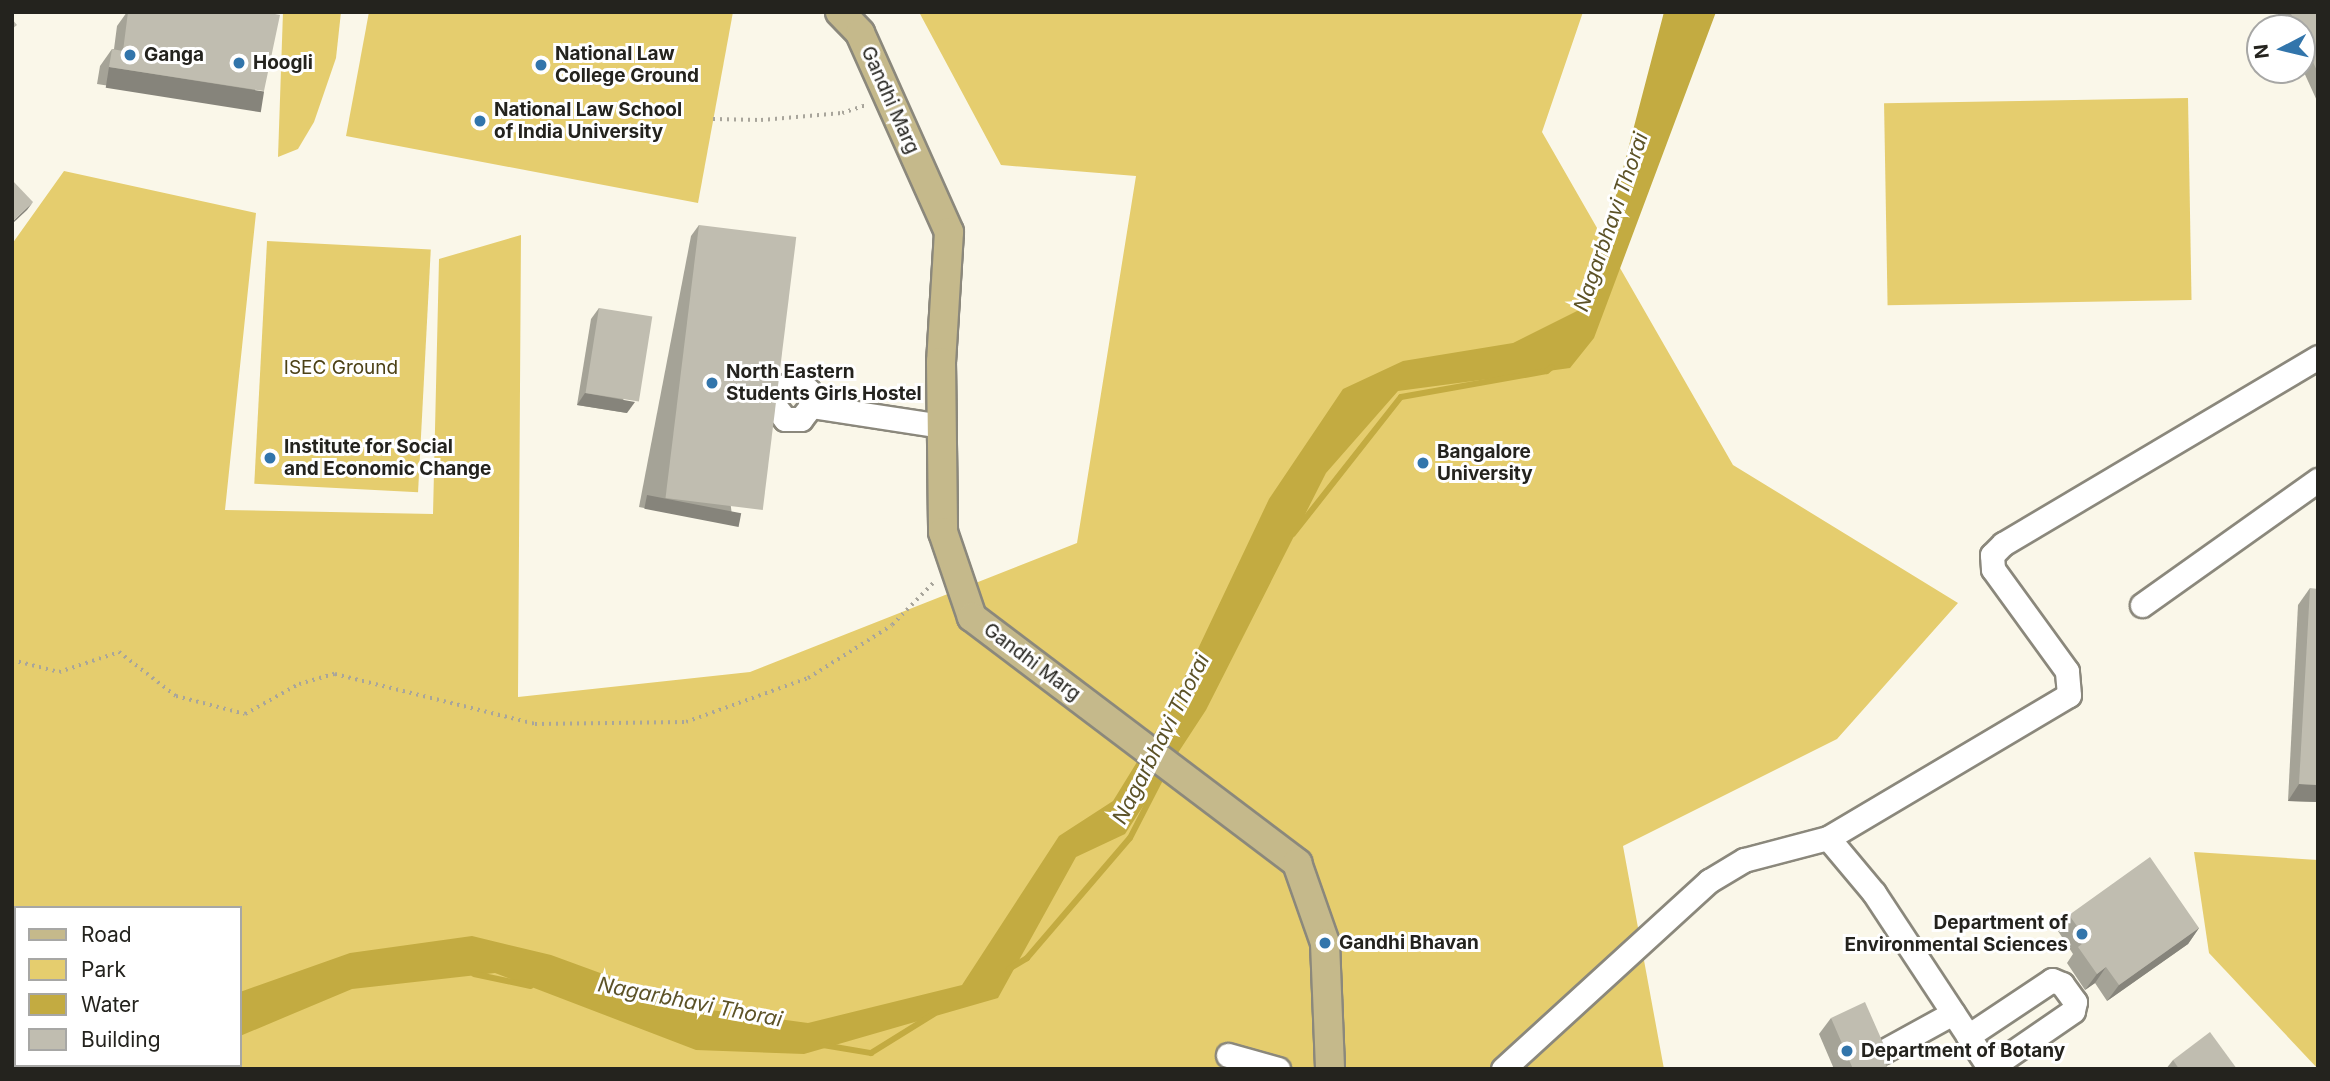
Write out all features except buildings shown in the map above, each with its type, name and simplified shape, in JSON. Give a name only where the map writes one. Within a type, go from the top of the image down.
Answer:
[{"type":"main road","name":"Gandhi Marg","points":[[840,12],[860,33],[949,232],[942,426],[943,532],[972,617],[1297,863],[1325,943],[1329,1069]]},
{"type":"lane","points":[[1503,1069],[1709,881],[1744,860],[1828,838],[2069,695],[2067,671],[1993,569],[1992,555],[2003,544],[2318,357]]},
{"type":"lane","points":[[811,406],[942,426]]},
{"type":"lane","points":[[2142,605],[2318,480]]},
{"type":"lane","points":[[1828,838],[1874,893],[1968,1036],[1990,1068],[2073,1011],[2075,1002],[2062,984],[2052,980],[1968,1036]]},
{"type":"lane","points":[[1882,1052],[1953,1013]]},
{"type":"lane","points":[[1228,1055],[1278,1069]]},
{"type":"path","points":[[713,119],[761,120],[842,113],[889,97]]},
{"type":"path","points":[[12,660],[59,672],[118,652],[176,696],[246,714],[299,684],[335,674],[534,724],[686,722],[808,678],[892,625],[953,562]]},
{"type":"green space","points":[[283,12],[341,12],[336,58],[314,122],[298,149],[278,157]]},
{"type":"green space","name":"National Law College Ground","points":[[369,12],[733,12],[698,203],[346,136]]},
{"type":"green space","points":[[919,12],[1583,12],[1542,132],[1733,465],[1958,603],[1837,739],[1623,846],[1664,1069],[12,1069],[12,244],[64,171],[256,213],[225,510],[433,514],[439,259],[521,235],[518,697],[750,672],[1077,543],[1136,176],[1001,165]]},
{"type":"green space","points":[[2188,98],[2192,300],[1888,305],[1884,103]]},
{"type":"green space","name":"ISEC Ground","points":[[267,241],[431,250],[418,492],[254,484]]},
{"type":"green space","points":[[2194,852],[2318,860],[2318,1069],[2209,953]]},
{"type":"water","name":"Nagarbhavi Thorai","points":[[1664,12],[1716,12],[1594,338],[1570,368],[1398,391],[1326,473],[1206,710],[1125,834],[1076,857],[998,998],[804,1054],[696,1050],[495,973],[352,989],[242,1035],[242,991],[350,953],[472,936],[551,955],[696,1008],[808,1023],[962,985],[1059,836],[1113,801],[1169,710],[1269,499],[1343,389],[1403,361],[1513,343],[1587,306]]},
{"type":"water","points":[[12,1053],[14,1067],[86,1067],[12,1069]]},
{"type":"waterway","name":"Nagarbhavi Thorai","points":[[1293,534],[1401,397],[1547,371],[1552,367]]},
{"type":"waterway","name":"Nagarbhavi Thorai","points":[[1009,969],[1027,958],[1130,838],[1165,770]]},
{"type":"waterway","name":"Nagarbhavi Thorai","points":[[474,974],[531,986]]},
{"type":"waterway","name":"Nagarbhavi Thorai","points":[[823,1045],[871,1053],[934,1014]]},
{"type":"place","name":"Ganga","points":[[130,55]]},
{"type":"place","name":"Hoogli","points":[[239,63]]},
{"type":"place","name":"National Law College Ground","points":[[541,65]]},
{"type":"place","name":"National Law School of India University","points":[[480,121]]},
{"type":"place","name":"North Eastern Students Girls Hostel","points":[[712,383]]},
{"type":"place","name":"Institute for Social and Economic Change","points":[[270,458]]},
{"type":"place","name":"Bangalore University","points":[[1423,463]]},
{"type":"place","name":"Department of Environmental Sciences","points":[[2082,934]]},
{"type":"place","name":"Gandhi Bhavan","points":[[1325,943]]},
{"type":"place","name":"Department of Botany","points":[[1847,1051]]}]
